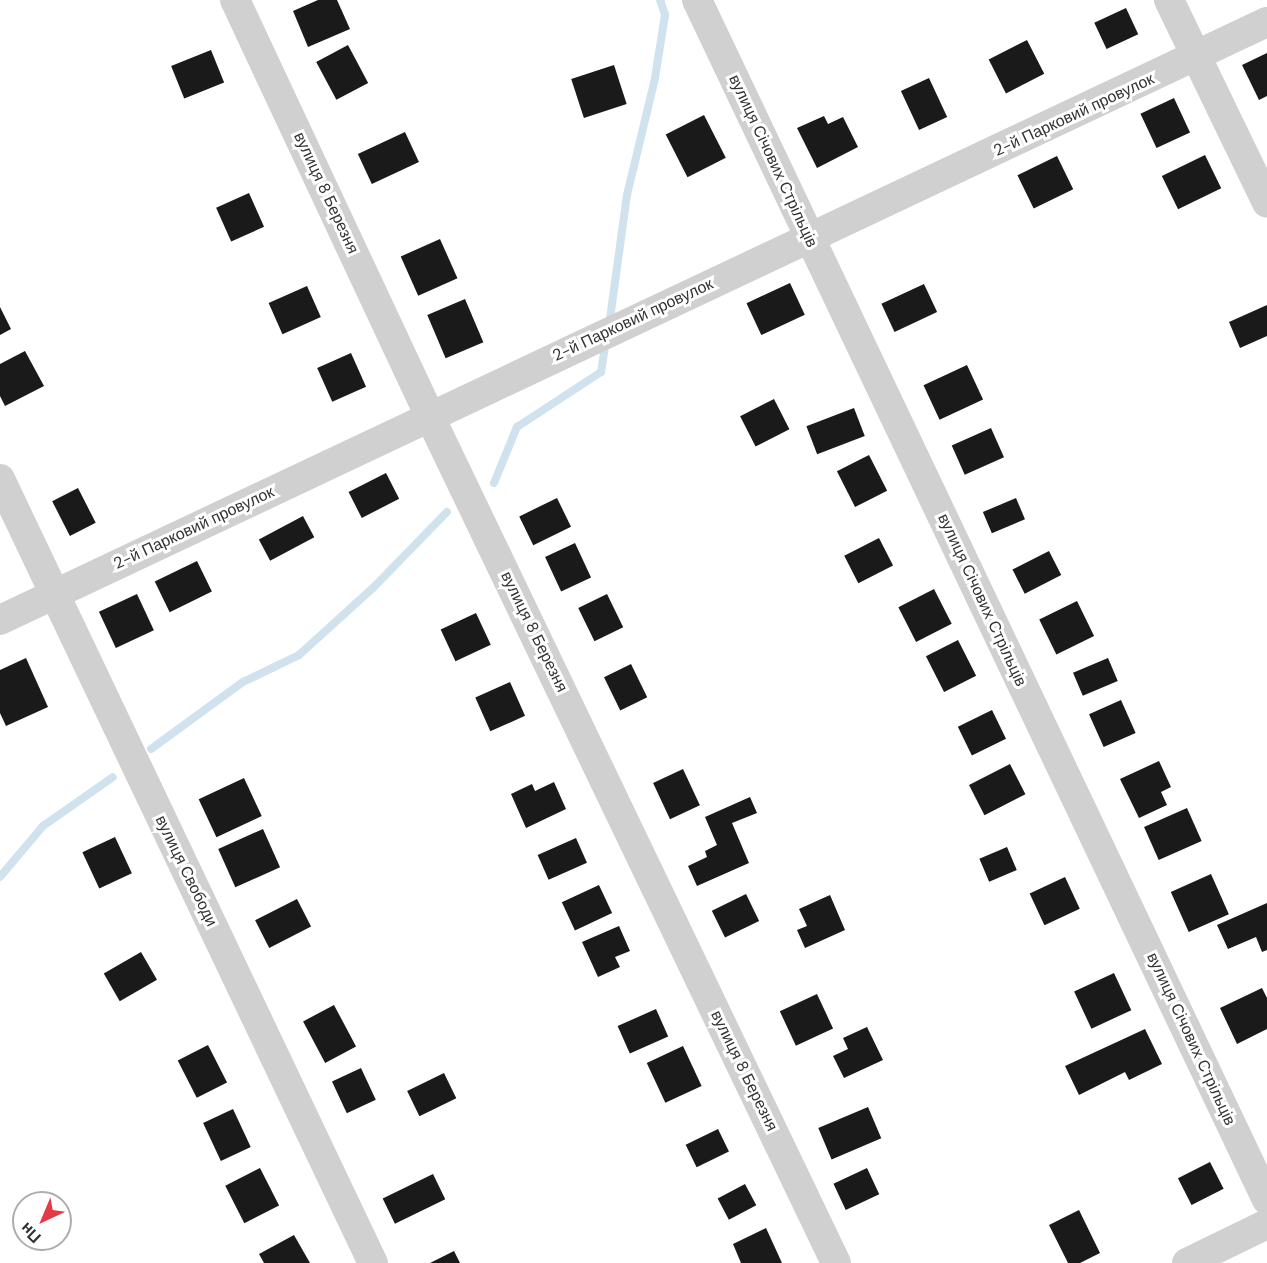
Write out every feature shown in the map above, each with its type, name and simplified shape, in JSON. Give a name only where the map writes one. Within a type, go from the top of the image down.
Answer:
[{"type":"street","name":"вулиця 8 Березня","points":[[235,0],[430,417],[836,1263]]},
{"type":"street","name":"вулиця Січових Стрільців","points":[[697,0],[1267,1200]]},
{"type":"street","points":[[1169,0],[1267,203]]},
{"type":"street","name":"2-й Парковий провулок","points":[[0,620],[1267,22]]},
{"type":"street","name":"вулиця Свободи","points":[[0,479],[373,1263]]},
{"type":"street","points":[[1187,1263],[1267,1224]]},
{"type":"building","points":[[318,0],[337,0],[350,29],[308,47],[293,11]]},
{"type":"building","points":[[1126,8],[1138,34],[1107,49],[1094,23]]},
{"type":"building","points":[[1027,40],[1044,74],[1006,93],[989,60]]},
{"type":"building","points":[[348,45],[368,83],[336,100],[316,62]]},
{"type":"building","points":[[211,50],[224,82],[184,99],[171,66]]},
{"type":"building","points":[[1267,53],[1267,96],[1259,100],[1242,65]]},
{"type":"building","points":[[614,65],[627,104],[584,118],[571,79]]},
{"type":"building","points":[[929,78],[947,117],[919,130],[901,91]]},
{"type":"building","points":[[1174,98],[1190,132],[1157,148],[1140,114]]},
{"type":"building","points":[[704,115],[726,158],[687,177],[666,135]]},
{"type":"building","points":[[824,116],[828,124],[843,117],[858,147],[817,168],[797,128]]},
{"type":"building","points":[[405,132],[419,162],[372,184],[358,154]]},
{"type":"building","points":[[1205,155],[1221,188],[1178,209],[1162,176]]},
{"type":"building","points":[[1057,156],[1073,189],[1034,209],[1017,175]]},
{"type":"building","points":[[249,193],[264,227],[231,241],[216,208]]},
{"type":"building","points":[[440,239],[457,278],[418,296],[401,256]]},
{"type":"building","points":[[790,283],[805,315],[761,335],[746,303]]},
{"type":"building","points":[[924,284],[937,312],[895,332],[881,304]]},
{"type":"building","points":[[307,286],[321,317],[282,334],[269,303]]},
{"type":"building","points":[[465,299],[483,342],[446,358],[427,315]]},
{"type":"building","points":[[1267,305],[1267,336],[1240,348],[1229,322]]},
{"type":"building","points":[[0,307],[11,329],[0,335]]},
{"type":"building","points":[[25,351],[44,386],[5,406],[0,396],[0,364]]},
{"type":"building","points":[[351,353],[366,387],[332,402],[317,368]]},
{"type":"building","points":[[967,365],[983,399],[940,420],[923,385]]},
{"type":"building","points":[[774,399],[789,429],[756,447],[740,416]]},
{"type":"building","points":[[854,408],[865,436],[817,454],[806,426]]},
{"type":"building","points":[[991,428],[1004,457],[965,475],[952,445]]},
{"type":"building","points":[[869,455],[887,491],[855,507],[837,471]]},
{"type":"building","points":[[386,473],[399,499],[362,518],[349,492]]},
{"type":"building","points":[[78,488],[96,523],[70,536],[52,501]]},
{"type":"building","points":[[557,498],[571,527],[533,545],[519,516]]},
{"type":"building","points":[[1016,498],[1025,519],[992,533],[983,512]]},
{"type":"building","points":[[303,516],[314,537],[270,561],[259,539]]},
{"type":"building","points":[[879,538],[893,566],[858,583],[844,556]]},
{"type":"building","points":[[575,543],[591,577],[561,591],[545,557]]},
{"type":"building","points":[[1049,551],[1061,575],[1025,594],[1012,570]]},
{"type":"building","points":[[197,561],[212,592],[170,612],[155,582]]},
{"type":"building","points":[[934,589],[952,624],[916,642],[898,607]]},
{"type":"building","points":[[137,594],[154,630],[116,648],[99,612]]},
{"type":"building","points":[[607,594],[623,627],[594,641],[578,608]]},
{"type":"building","points":[[1077,601],[1094,636],[1056,654],[1039,619]]},
{"type":"building","points":[[476,613],[491,645],[455,661],[441,629]]},
{"type":"building","points":[[958,640],[976,676],[944,692],[926,656]]},
{"type":"building","points":[[26,658],[48,707],[6,726],[0,713],[0,670]]},
{"type":"building","points":[[1108,658],[1118,681],[1083,696],[1073,673]]},
{"type":"building","points":[[631,664],[647,697],[620,710],[604,677]]},
{"type":"building","points":[[510,682],[525,716],[490,731],[475,697]]},
{"type":"building","points":[[1121,700],[1136,733],[1104,747],[1089,714]]},
{"type":"building","points":[[992,710],[1006,739],[972,755],[958,727]]},
{"type":"building","points":[[1159,761],[1171,787],[1161,792],[1167,805],[1139,818],[1120,779]]},
{"type":"building","points":[[1010,764],[1025,794],[984,815],[969,785]]},
{"type":"building","points":[[683,769],[700,805],[670,819],[653,783]]},
{"type":"building","points":[[244,778],[262,816],[216,837],[199,799]]},
{"type":"building","points":[[554,782],[566,809],[526,828],[511,794],[532,784],[535,791]]},
{"type":"building","points":[[750,797],[757,813],[732,823],[749,863],[697,886],[688,866],[707,857],[705,851],[717,845],[705,817]]},
{"type":"building","points":[[1187,808],[1202,841],[1159,860],[1144,827]]},
{"type":"building","points":[[263,829],[280,867],[235,887],[218,849]]},
{"type":"building","points":[[115,837],[132,873],[99,888],[82,852]]},
{"type":"building","points":[[576,838],[587,863],[549,880],[538,855]]},
{"type":"building","points":[[1007,847],[1017,870],[989,882],[979,859]]},
{"type":"building","points":[[1211,874],[1229,914],[1189,932],[1171,892]]},
{"type":"building","points":[[1065,877],[1080,909],[1044,925],[1030,893]]},
{"type":"building","points":[[599,885],[612,913],[575,930],[562,902]]},
{"type":"building","points":[[746,894],[759,921],[725,938],[712,911]]},
{"type":"building","points":[[830,895],[845,930],[805,948],[797,930],[807,926],[799,909]]},
{"type":"building","points":[[297,899],[311,927],[269,948],[255,920]]},
{"type":"building","points":[[1267,903],[1267,950],[1262,952],[1256,937],[1228,949],[1217,925]]},
{"type":"building","points":[[619,926],[630,951],[615,957],[620,967],[598,977],[582,942]]},
{"type":"building","points":[[141,952],[157,980],[120,1001],[104,974]]},
{"type":"building","points":[[1114,973],[1131,1010],[1091,1029],[1074,992]]},
{"type":"building","points":[[1262,988],[1267,998],[1267,1029],[1237,1044],[1220,1008]]},
{"type":"building","points":[[817,994],[833,1028],[796,1046],[780,1011]]},
{"type":"building","points":[[334,1005],[356,1046],[325,1063],[303,1021]]},
{"type":"building","points":[[656,1009],[668,1036],[630,1053],[618,1026]]},
{"type":"building","points":[[867,1027],[883,1060],[844,1078],[833,1056],[848,1049],[843,1038]]},
{"type":"building","points":[[1145,1029],[1162,1064],[1129,1080],[1125,1072],[1079,1095],[1065,1066]]},
{"type":"building","points":[[208,1045],[227,1082],[197,1098],[178,1060]]},
{"type":"building","points":[[683,1046],[702,1086],[665,1103],[647,1063]]},
{"type":"building","points":[[361,1068],[376,1100],[347,1113],[332,1082]]},
{"type":"building","points":[[444,1073],[456,1098],[419,1116],[407,1091]]},
{"type":"building","points":[[868,1107],[881,1138],[832,1159],[818,1128]]},
{"type":"building","points":[[233,1109],[251,1147],[221,1161],[203,1123]]},
{"type":"building","points":[[718,1129],[729,1151],[697,1167],[686,1145]]},
{"type":"building","points":[[1210,1162],[1224,1189],[1192,1205],[1178,1178]]},
{"type":"building","points":[[260,1168],[279,1205],[244,1223],[225,1186]]},
{"type":"building","points":[[867,1168],[879,1194],[846,1210],[833,1184]]},
{"type":"building","points":[[433,1174],[445,1199],[395,1224],[383,1199]]},
{"type":"building","points":[[745,1184],[756,1205],[729,1220],[718,1199]]},
{"type":"building","points":[[1079,1210],[1100,1253],[1080,1263],[1068,1263],[1049,1225]]},
{"type":"building","points":[[766,1228],[782,1263],[741,1263],[733,1244]]},
{"type":"building","points":[[294,1235],[310,1263],[264,1263],[259,1254]]},
{"type":"building","points":[[454,1251],[460,1263],[430,1263]]},
{"type":"waterway","points":[[609,326],[627,195],[655,78],[665,15],[660,0]]},
{"type":"waterway","points":[[494,483],[517,427],[601,372],[606,341]]},
{"type":"waterway","points":[[151,749],[243,682],[299,655],[373,588],[447,512]]},
{"type":"waterway","points":[[0,877],[43,826],[113,777]]}]
